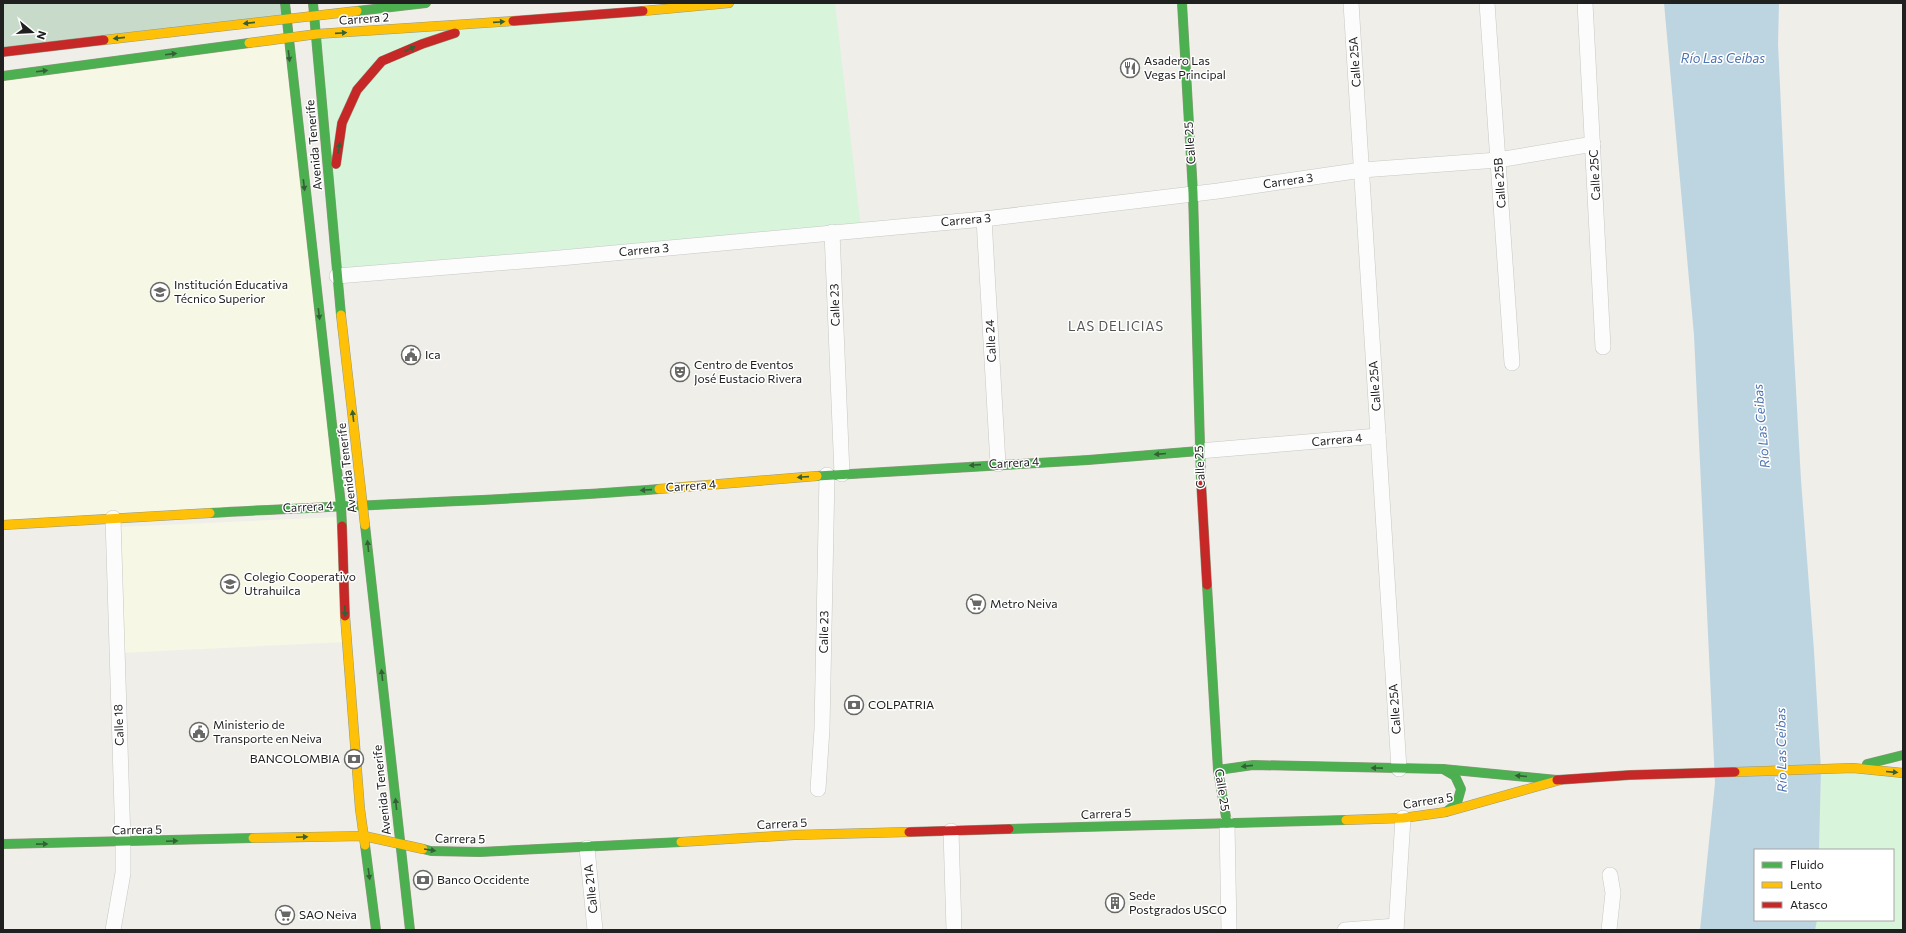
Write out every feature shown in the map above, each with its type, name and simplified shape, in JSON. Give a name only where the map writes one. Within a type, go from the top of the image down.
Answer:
[{"type":"street","name":"Avenida Tenerife","points":[[285,3],[341,505],[346,642],[364,836],[376,930]]},
{"type":"street","name":"Avenida Tenerife","points":[[313,3],[317,34],[337,276],[364,504],[410,930]]},
{"type":"street","name":"Carrera 2","points":[[3,52],[426,3]]},
{"type":"street","name":"Carrera 2","points":[[3,76],[317,34],[589,16],[729,3]]},
{"type":"street","name":"Calle 25","points":[[1182,3],[1193,193],[1199,451],[1218,770],[1227,823],[1229,930]]},
{"type":"street","name":"Calle 25A","points":[[1351,3],[1399,769]]},
{"type":"street","name":"Calle 25B","points":[[1487,3],[1512,363]]},
{"type":"street","name":"Calle 25C","points":[[1585,3],[1594,144],[1604,347]]},
{"type":"street","points":[[331,201],[342,123],[357,90],[382,62],[422,44],[482,23]]},
{"type":"street","name":"Carrera 3","points":[[337,276],[984,219],[1362,170],[1498,160],[1594,144]]},
{"type":"street","name":"Calle 24","points":[[984,219],[998,464]]},
{"type":"street","name":"Calle 23","points":[[818,789],[834,475],[832,232]]},
{"type":"street","name":"Carrera 4","points":[[3,525],[341,505],[579,495],[834,475],[998,464],[1088,460],[1378,436]]},
{"type":"street","name":"Calle 18","points":[[113,518],[123,842],[123,873],[113,930]]},
{"type":"street","name":"Carrera 5","points":[[1853,768],[1903,755]]},
{"type":"street","name":"Carrera 5","points":[[1218,770],[1253,765],[1443,769],[1560,780],[1630,775],[1853,768],[1903,772]]},
{"type":"street","points":[[1443,769],[1455,776],[1461,790],[1457,803],[1446,812]]},
{"type":"street","name":"Carrera 5","points":[[3,844],[364,836],[431,851],[480,852],[587,848],[794,835],[1403,818],[1446,812],[1515,794],[1560,780]]},
{"type":"street","points":[[1345,930],[1396,928],[1403,818]]},
{"type":"street","points":[[951,831],[954,930]]},
{"type":"street","name":"Calle 21A","points":[[587,848],[595,930]]},
{"type":"street","points":[[1609,930],[1613,893],[1610,875]]},
{"type":"shaded area","points":[[3,3],[285,3],[287,19],[3,54]]},
{"type":"shaded area","name":"Institución Educativa Técnico Superior","points":[[288,39],[341,505],[3,525],[3,79]]},
{"type":"shaded area","name":"Colegio Cooperativo Utrahuilca","points":[[336,517],[346,642],[121,653],[117,527]]},
{"type":"green space","points":[[729,3],[835,3],[861,229],[337,276],[317,34]]},
{"type":"green space","points":[[1821,770],[1903,773],[1903,930],[1813,930],[1815,921],[1894,921],[1894,849],[1819,849]]},
{"type":"water","name":"Río Las Ceibas","points":[[1664,3],[1779,3],[1778,44],[1785,192],[1801,480],[1814,651],[1821,770],[1819,849],[1754,849],[1754,921],[1817,921],[1815,930],[1700,930],[1715,783],[1694,335]]},
{"type":"traffic: fast","points":[[285,3],[341,505],[342,526]]},
{"type":"traffic: fast","points":[[313,3],[341,315]]},
{"type":"traffic: fast","points":[[357,11],[426,3]]},
{"type":"traffic: fast","points":[[1182,3],[1193,193],[1201,481]]},
{"type":"traffic: fast","points":[[3,76],[249,43]]},
{"type":"traffic: fast","points":[[817,476],[1088,460],[1199,451]]},
{"type":"traffic: fast","points":[[210,513],[547,497],[659,489]]},
{"type":"traffic: fast","points":[[365,525],[410,930]]},
{"type":"traffic: fast","points":[[1207,585],[1218,770],[1227,823]]},
{"type":"traffic: fast","points":[[1867,764],[1903,755]]},
{"type":"traffic: fast","points":[[1218,770],[1253,765],[1443,769],[1557,780]]},
{"type":"traffic: fast","points":[[1443,769],[1455,776],[1461,789],[1457,803],[1446,812]]},
{"type":"traffic: fast","points":[[1009,829],[1346,820]]},
{"type":"traffic: fast","points":[[3,844],[253,838]]},
{"type":"traffic: fast","points":[[423,849],[431,851],[480,852],[681,842]]},
{"type":"traffic: fast","points":[[365,845],[376,930]]},
{"type":"traffic: slow","points":[[643,11],[729,3]]},
{"type":"traffic: slow","points":[[104,40],[357,11]]},
{"type":"traffic: slow","points":[[249,43],[317,34],[513,21]]},
{"type":"traffic: slow","points":[[341,315],[365,525]]},
{"type":"traffic: slow","points":[[659,489],[817,476]]},
{"type":"traffic: slow","points":[[3,525],[210,513]]},
{"type":"traffic: slow","points":[[345,616],[360,809],[365,845]]},
{"type":"traffic: slow","points":[[1735,772],[1853,768],[1903,773]]},
{"type":"traffic: slow","points":[[1346,820],[1403,818],[1446,812],[1560,780]]},
{"type":"traffic: slow","points":[[681,842],[794,835],[909,832]]},
{"type":"traffic: slow","points":[[253,838],[364,836],[423,849]]},
{"type":"traffic: jam","points":[[513,21],[643,11]]},
{"type":"traffic: jam","points":[[336,164],[342,123],[357,90],[382,61],[422,44],[455,33]]},
{"type":"traffic: jam","points":[[3,52],[104,40]]},
{"type":"traffic: jam","points":[[1201,481],[1207,585]]},
{"type":"traffic: jam","points":[[342,526],[345,616]]},
{"type":"traffic: jam","points":[[1557,780],[1630,775],[1735,772]]},
{"type":"traffic: jam","points":[[909,832],[1009,829]]},
{"type":"place","name":"Asadero Las Vegas Principal","points":[[1130,68]]},
{"type":"place","name":"Institución Educativa Técnico Superior","points":[[160,292]]},
{"type":"place","name":"Ica","points":[[411,355]]},
{"type":"place","name":"Centro de Eventos José Eustacio Rivera","points":[[680,372]]},
{"type":"place","name":"Colegio Cooperativo Utrahuilca","points":[[230,584]]},
{"type":"place","name":"Metro Neiva","points":[[976,604]]},
{"type":"place","name":"COLPATRIA","points":[[854,705]]},
{"type":"place","name":"Ministerio de Transporte en Neiva","points":[[199,732]]},
{"type":"place","name":"BANCOLOMBIA","points":[[354,759]]},
{"type":"place","name":"Banco Occidente","points":[[423,880]]},
{"type":"place","name":"Sede Postgrados USCO","points":[[1115,903]]},
{"type":"place","name":"SAO Neiva","points":[[285,915]]},
{"type":"district","name":"LAS DELICIAS","points":[[1116,326]]}]
